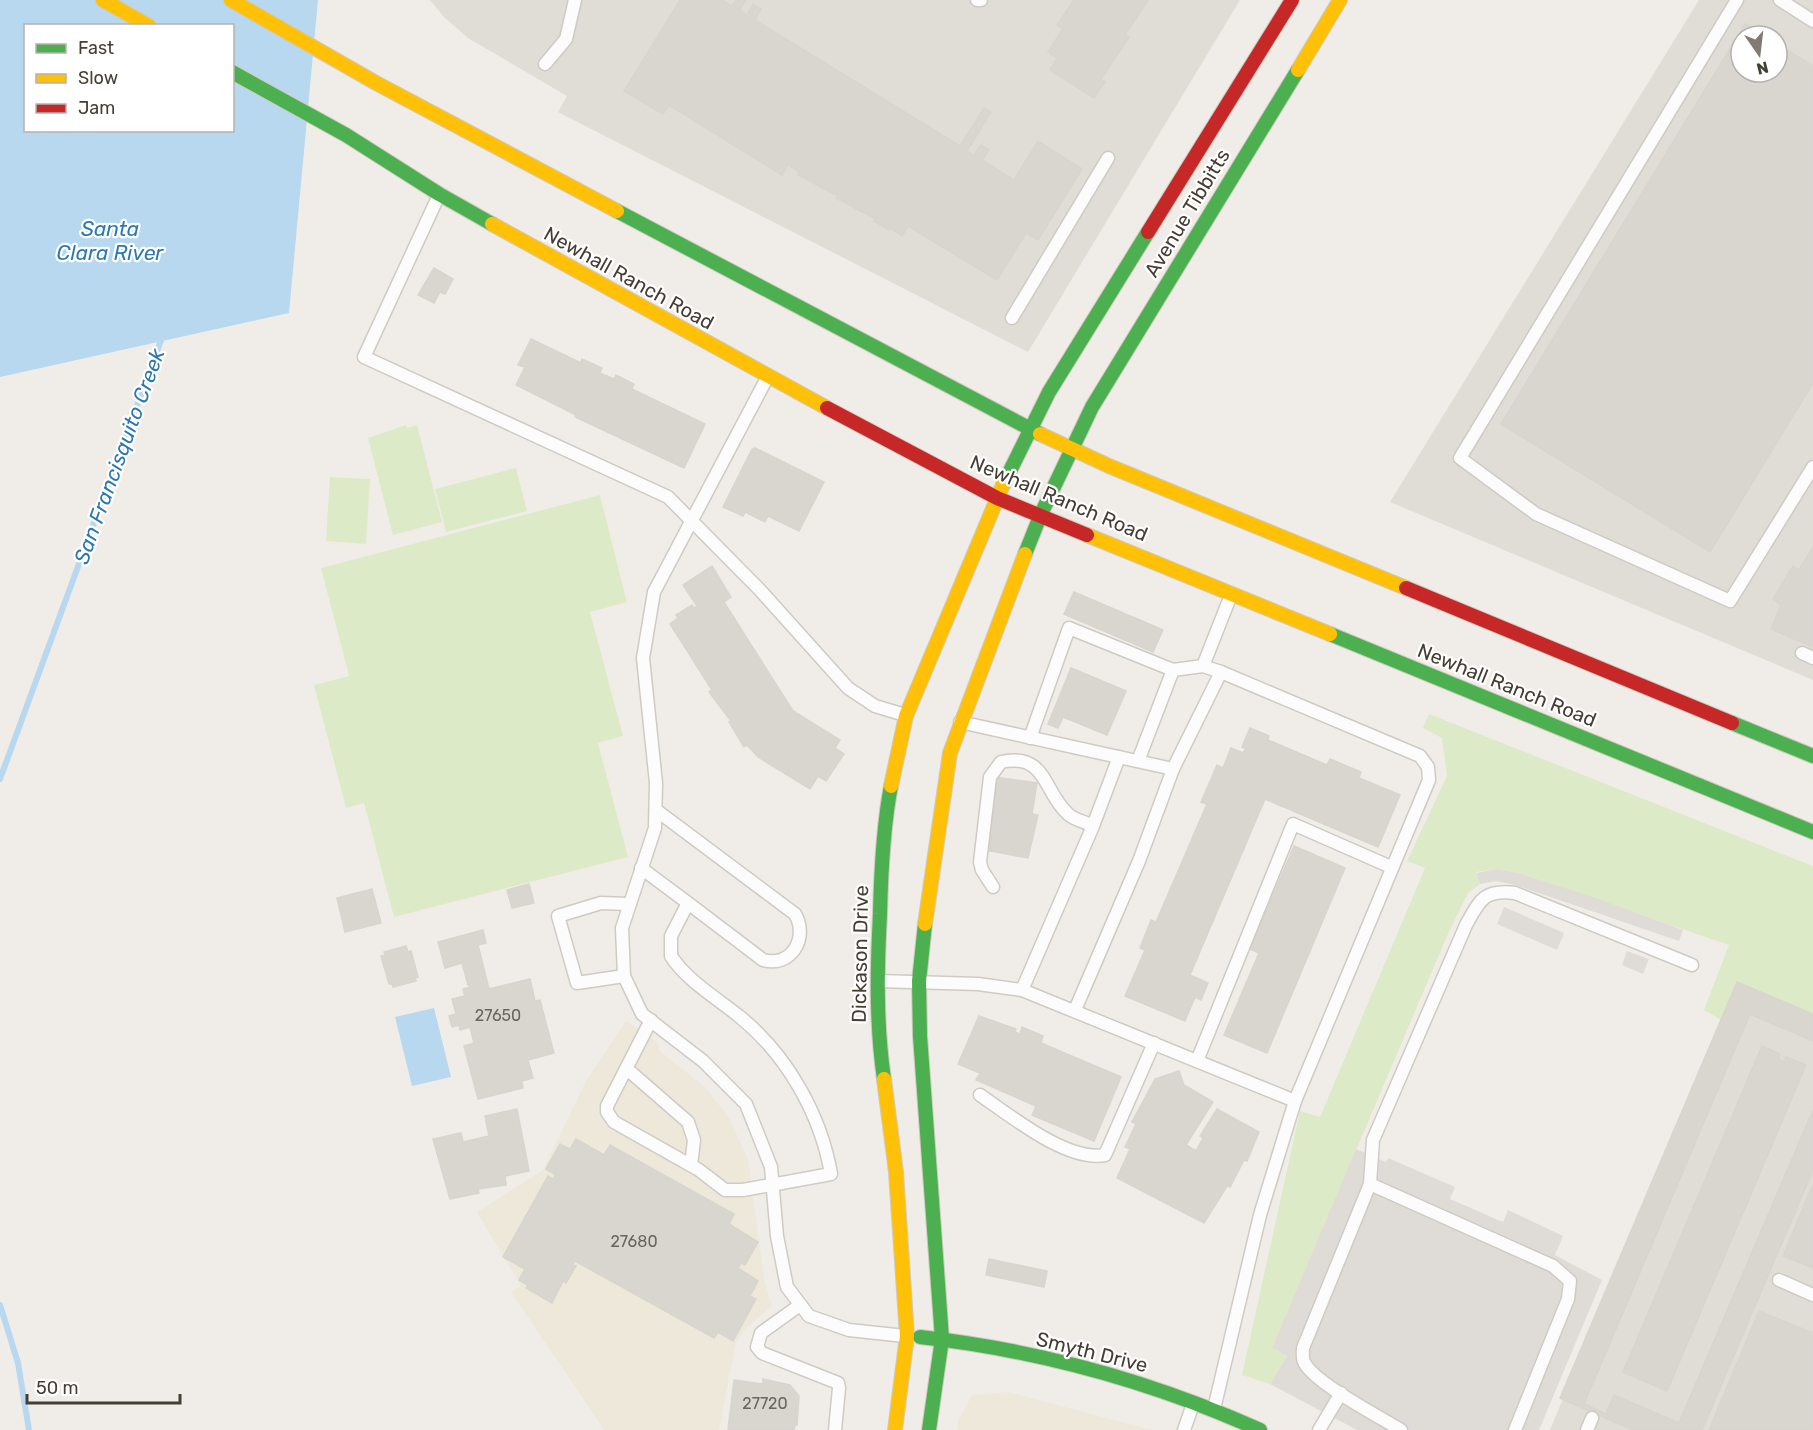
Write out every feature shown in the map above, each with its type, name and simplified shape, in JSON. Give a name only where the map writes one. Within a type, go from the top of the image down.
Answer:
[{"type":"main road","points":[[103,0],[145,24]]},
{"type":"main road","points":[[231,0],[376,84],[1030,429],[1109,466],[1813,756]]},
{"type":"main road","name":"Avenue Tibbitts","points":[[997,498],[1049,392],[1292,0]]},
{"type":"main road","name":"Avenue Tibbitts","points":[[1041,514],[1092,406],[1340,0]]},
{"type":"main road","name":"Newhall Ranch Road","points":[[234,73],[346,135],[439,194],[768,377],[997,498],[1233,592],[1813,832]]},
{"type":"main road","name":"Dickason Drive","points":[[895,1430],[907,1336],[896,1172],[877,1029],[881,879],[886,826],[906,716],[997,498]]},
{"type":"main road","points":[[929,1430],[942,1339],[920,1036],[919,981],[929,885],[950,753],[1041,514]]},
{"type":"main road","name":"Smyth Drive","points":[[907,1336],[942,1339],[1122,1377],[1194,1400],[1260,1430]]},
{"type":"lane","points":[[545,64],[566,39],[575,0]]},
{"type":"lane","points":[[1737,0],[1460,458],[1536,514],[1730,601],[1813,467]]},
{"type":"lane","points":[[1780,0],[1813,21]]},
{"type":"lane","points":[[1012,318],[1107,158]]},
{"type":"lane","points":[[439,194],[364,357],[668,497],[759,590],[848,688],[876,706],[906,716]]},
{"type":"lane","points":[[768,377],[654,592],[642,658],[656,810],[655,828],[628,904],[622,928],[624,976],[642,1014],[703,1061],[746,1104],[771,1167],[777,1236],[787,1287],[800,1305],[809,1316],[849,1330],[907,1336]]},
{"type":"lane","points":[[1203,666],[1233,592]]},
{"type":"lane","points":[[1030,738],[1069,628],[1173,670],[1203,666],[1221,672],[1420,756],[1428,767],[1429,780],[1294,1101],[1260,1215],[1226,1370],[1214,1408]]},
{"type":"lane","points":[[1138,761],[1173,670]]},
{"type":"lane","points":[[1075,1010],[1143,851],[1173,769],[1221,672]]},
{"type":"lane","points":[[960,722],[1173,769]]},
{"type":"lane","points":[[1022,990],[1093,826],[1119,757]]},
{"type":"lane","points":[[993,887],[981,870],[980,862],[990,777],[1001,762],[1012,760],[1030,764],[1039,771],[1068,815],[1093,826]]},
{"type":"lane","points":[[641,868],[763,960],[774,963],[785,960],[795,949],[801,934],[800,922],[795,914],[656,810]]},
{"type":"lane","points":[[1197,1061],[1293,824],[1391,867]]},
{"type":"lane","points":[[1401,1430],[1311,1372],[1303,1360],[1303,1348],[1371,1184],[1373,1140],[1479,900],[1496,891],[1515,893],[1692,965]]},
{"type":"lane","points":[[624,976],[577,983],[558,916],[601,903],[628,904]]},
{"type":"lane","points":[[651,1020],[607,1106],[610,1118],[691,1165],[725,1190],[744,1190],[831,1174],[823,1138],[802,1090],[780,1059],[751,1025],[690,976],[671,956],[671,936],[688,903]]},
{"type":"lane","points":[[877,981],[998,985],[1022,990],[1294,1101]]},
{"type":"lane","points":[[980,1095],[1039,1136],[1092,1157],[1106,1155],[1154,1043]]},
{"type":"lane","points":[[627,1068],[688,1122],[694,1140],[691,1165]]},
{"type":"lane","points":[[1371,1184],[1553,1266],[1570,1281],[1568,1299],[1515,1430]]},
{"type":"lane","points":[[1779,1280],[1813,1295]]},
{"type":"lane","points":[[800,1305],[760,1334],[757,1347],[762,1353],[837,1383],[839,1388],[835,1430]]},
{"type":"lane","points":[[1320,1430],[1341,1393]]},
{"type":"lane","points":[[1184,1430],[1194,1400]]},
{"type":"shaded area","points":[[430,0],[1240,0],[1028,352],[558,112],[567,96],[468,38],[444,17]]},
{"type":"shaded area","points":[[1699,0],[1813,0],[1813,680],[1390,502]]},
{"type":"shaded area","points":[[1496,869],[1518,873],[1593,897],[1683,930],[1679,941],[1515,885],[1496,881],[1480,884],[1476,873]]},
{"type":"shaded area","points":[[1504,907],[1564,933],[1557,950],[1497,924]]},
{"type":"shaded area","points":[[1627,951],[1649,959],[1643,974],[1622,965]]},
{"type":"shaded area","points":[[1737,982],[1813,1015],[1813,1430],[1550,1430]]},
{"type":"shaded area","points":[[626,1021],[656,1041],[660,1051],[706,1088],[729,1118],[748,1159],[765,1283],[772,1306],[744,1330],[736,1343],[719,1430],[604,1430],[511,1292],[521,1286],[477,1212],[543,1170],[586,1081]]},
{"type":"shaded area","points":[[1356,1149],[1386,1162],[1388,1158],[1455,1187],[1450,1199],[1503,1222],[1508,1210],[1563,1236],[1555,1255],[1602,1280],[1539,1430],[1357,1430],[1270,1384],[1287,1356],[1272,1348]]},
{"type":"shaded area","points":[[1008,1392],[1152,1430],[957,1430],[958,1422],[972,1395]]},
{"type":"green space","points":[[406,425],[407,428],[417,425],[442,522],[393,535],[368,438]]},
{"type":"green space","points":[[516,468],[527,511],[446,532],[435,489]]},
{"type":"green space","points":[[330,477],[370,479],[366,544],[326,541]]},
{"type":"green space","points":[[600,495],[627,602],[590,612],[623,736],[598,743],[628,857],[394,917],[364,803],[346,808],[314,685],[349,676],[321,568]]},
{"type":"green space","points":[[1429,714],[1813,866],[1813,1015],[1738,982],[1721,1020],[1704,1010],[1729,945],[1518,873],[1496,869],[1476,872],[1480,884],[1468,893],[1448,934],[1272,1348],[1287,1356],[1270,1384],[1242,1375],[1300,1111],[1320,1117],[1425,868],[1407,861],[1447,776],[1442,738],[1423,728]]},
{"type":"water","name":"Santa Clara River","points":[[0,0],[318,0],[289,313],[0,377]]},
{"type":"water","points":[[434,1008],[451,1077],[412,1086],[395,1017]]},
{"type":"building","points":[[680,0],[722,0],[732,6],[736,0],[746,0],[740,10],[747,15],[753,4],[761,9],[755,20],[960,146],[984,108],[991,112],[967,151],[974,155],[981,145],[989,150],[982,160],[1014,180],[1038,141],[1082,169],[1038,240],[1026,233],[997,280],[908,226],[902,236],[890,228],[889,230],[874,221],[876,219],[836,198],[838,196],[798,175],[800,172],[788,165],[782,175],[669,105],[663,114],[624,91]]},
{"type":"building","points":[[1074,0],[1148,0],[1125,35],[1129,37],[1101,79],[1105,82],[1094,98],[1050,70],[1057,58],[1048,52],[1063,29],[1057,25]]},
{"type":"building","points":[[1729,50],[1729,84],[1789,84],[1789,51],[1813,66],[1813,383],[1710,552],[1501,424]]},
{"type":"building","points":[[434,268],[453,279],[445,294],[440,292],[434,303],[418,295]]},
{"type":"building","points":[[531,339],[581,363],[582,359],[602,368],[600,373],[614,379],[616,375],[634,384],[632,389],[705,424],[684,468],[575,417],[576,415],[516,385],[525,367],[518,365]]},
{"type":"building","points":[[755,448],[824,482],[799,531],[768,516],[765,522],[745,512],[743,516],[723,507],[752,449]]},
{"type":"building","points":[[1813,547],[1813,647],[1771,629],[1781,605],[1773,599],[1793,566],[1799,570]]},
{"type":"building","points":[[712,566],[731,597],[724,602],[793,711],[840,740],[835,748],[844,754],[826,781],[818,776],[810,789],[758,757],[747,745],[744,747],[729,722],[731,721],[709,692],[712,690],[670,624],[678,618],[676,615],[692,605],[694,608],[697,606],[683,585]]},
{"type":"building","points":[[1074,592],[1163,630],[1153,652],[1064,614]]},
{"type":"building","points":[[1071,668],[1126,691],[1107,735],[1063,717],[1058,728],[1048,724]]},
{"type":"building","points":[[1250,728],[1269,736],[1268,740],[1327,765],[1330,759],[1361,772],[1359,778],[1400,795],[1378,847],[1265,799],[1190,975],[1208,983],[1201,1000],[1195,997],[1185,1021],[1125,996],[1145,950],[1140,948],[1151,920],[1156,922],[1207,804],[1201,802],[1217,765],[1223,768],[1231,748],[1243,753],[1246,749],[1242,747]]},
{"type":"building","points":[[994,777],[1037,783],[1032,814],[1038,815],[1028,858],[985,850]]},
{"type":"building","points":[[1294,846],[1345,868],[1267,1053],[1224,1035],[1259,953],[1250,949]]},
{"type":"building","points":[[529,884],[534,903],[512,908],[507,890]]},
{"type":"building","points":[[372,889],[381,923],[345,932],[337,898]]},
{"type":"building","points":[[483,930],[486,943],[478,945],[489,989],[530,979],[535,1001],[540,1000],[554,1053],[528,1060],[533,1078],[522,1081],[523,1088],[478,1099],[464,1046],[474,1043],[470,1027],[460,1030],[459,1025],[452,1027],[449,1016],[456,1014],[452,999],[465,996],[463,989],[471,987],[468,985],[462,963],[445,968],[438,942]]},
{"type":"building","points":[[406,946],[408,952],[411,951],[418,977],[415,978],[416,981],[393,987],[389,984],[381,956],[385,955],[384,952]]},
{"type":"building","points":[[1737,982],[1813,1014],[1813,1041],[1750,1014],[1584,1404],[1606,1414],[1614,1395],[1679,1423],[1813,1110],[1813,1170],[1702,1430],[1633,1430],[1560,1398]]},
{"type":"building","points":[[979,1016],[1016,1029],[1015,1032],[1020,1034],[1022,1027],[1043,1036],[1041,1043],[1121,1077],[1094,1141],[1032,1115],[1036,1106],[976,1080],[980,1073],[958,1064]]},
{"type":"building","points":[[1762,1046],[1780,1054],[1778,1059],[1784,1062],[1786,1057],[1806,1065],[1667,1391],[1623,1372]]},
{"type":"building","points":[[1179,1071],[1184,1085],[1213,1102],[1186,1145],[1196,1151],[1203,1138],[1200,1136],[1217,1109],[1259,1132],[1247,1161],[1244,1160],[1230,1187],[1227,1186],[1204,1223],[1117,1178],[1130,1149],[1125,1147],[1136,1124],[1132,1122],[1155,1079]]},
{"type":"building","points":[[517,1109],[529,1171],[505,1176],[506,1185],[478,1189],[479,1193],[450,1199],[433,1139],[461,1133],[463,1142],[489,1136],[485,1116]]},
{"type":"building","points":[[576,1139],[604,1155],[610,1145],[734,1214],[729,1224],[758,1242],[745,1265],[741,1263],[738,1268],[758,1281],[750,1296],[756,1299],[733,1341],[718,1332],[714,1338],[575,1261],[572,1265],[576,1266],[566,1283],[563,1281],[552,1303],[526,1288],[528,1285],[519,1280],[525,1269],[503,1257],[548,1176],[553,1179],[556,1175],[546,1169],[560,1144],[570,1149]]},
{"type":"building","points":[[1813,1184],[1813,1268],[1783,1256]]},
{"type":"building","points":[[989,1259],[1047,1271],[1044,1287],[986,1275]]},
{"type":"building","points":[[1759,1311],[1813,1333],[1813,1430],[1709,1430]]},
{"type":"building","points":[[763,1379],[790,1385],[799,1396],[797,1425],[794,1430],[728,1430],[734,1380],[763,1384]]},
{"type":"waterway","name":"San Francisquito Creek","points":[[0,779],[163,335]]},
{"type":"waterway","name":"San Francisquito Creek","points":[[0,1305],[18,1363],[29,1430]]},
{"type":"traffic: fast","points":[[1025,554],[1041,514],[1092,407],[1298,70]]},
{"type":"traffic: fast","points":[[234,73],[346,135],[439,194],[492,224]]},
{"type":"traffic: fast","points":[[617,211],[1040,434]]},
{"type":"traffic: fast","points":[[1003,485],[1049,392],[1148,232]]},
{"type":"traffic: fast","points":[[1330,634],[1813,832]]},
{"type":"traffic: fast","points":[[1732,723],[1813,756]]},
{"type":"traffic: fast","points":[[884,1079],[878,1017],[878,956],[883,850],[891,786]]},
{"type":"traffic: fast","points":[[925,924],[919,981],[920,1036],[942,1339],[929,1430]]},
{"type":"traffic: fast","points":[[920,1337],[1007,1350],[1094,1370],[1178,1397],[1260,1430]]},
{"type":"traffic: slow","points":[[103,0],[145,24]]},
{"type":"traffic: slow","points":[[231,0],[376,83],[617,211]]},
{"type":"traffic: slow","points":[[1298,70],[1340,0]]},
{"type":"traffic: slow","points":[[492,224],[827,408]]},
{"type":"traffic: slow","points":[[1040,434],[1109,466],[1406,588]]},
{"type":"traffic: slow","points":[[891,786],[906,716],[1003,485]]},
{"type":"traffic: slow","points":[[1087,535],[1330,634]]},
{"type":"traffic: slow","points":[[925,924],[950,753],[1025,554]]},
{"type":"traffic: slow","points":[[884,1079],[896,1172],[907,1336],[895,1430]]},
{"type":"traffic: jam","points":[[1148,232],[1292,0]]},
{"type":"traffic: jam","points":[[827,408],[997,498],[1087,535]]},
{"type":"traffic: jam","points":[[1406,588],[1732,723]]}]
